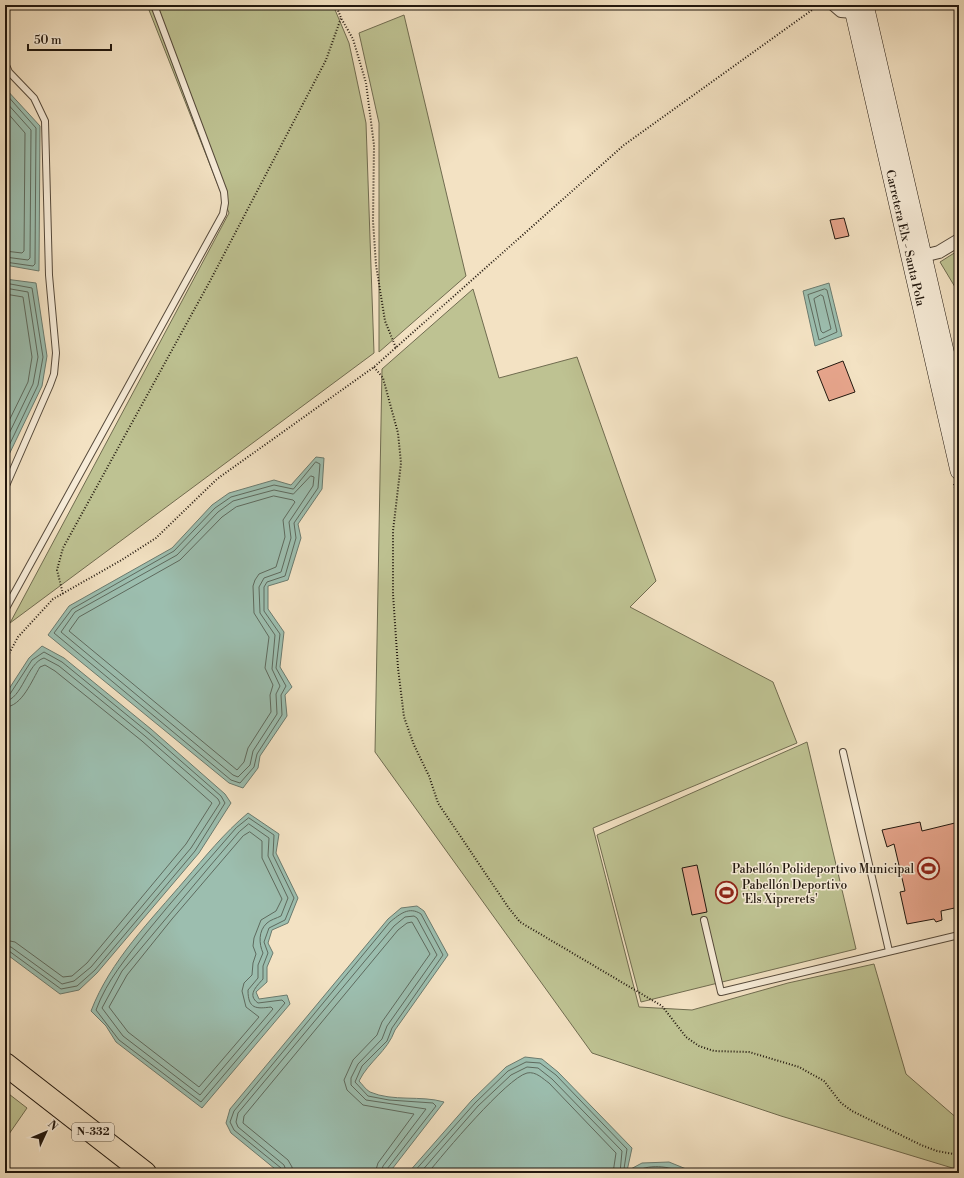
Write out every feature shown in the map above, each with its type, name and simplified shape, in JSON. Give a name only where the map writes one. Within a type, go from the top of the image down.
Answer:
[{"type":"highway","name":"N-332","points":[[5,1064],[146,1173]]},
{"type":"main road","name":"Carretera Elx - Santa Pola","points":[[857,7],[923,256],[959,411]]},
{"type":"main road","name":"Carretera Elx - Santa Pola","points":[[857,7],[959,471]]},
{"type":"street","points":[[834,5],[841,11],[857,7]]},
{"type":"street","points":[[923,256],[938,252],[959,240]]},
{"type":"lane","points":[[5,610],[223,214],[225,203],[224,192],[154,5]]},
{"type":"lane","points":[[5,64],[9,72],[34,98],[45,121],[49,275],[56,354],[54,374],[50,385],[5,488]]},
{"type":"lane","points":[[843,752],[889,951]]},
{"type":"lane","points":[[704,920],[720,992],[959,935]]},
{"type":"path","points":[[336,5],[341,18],[353,39],[366,83],[374,145],[373,221],[376,265],[385,321],[396,348]]},
{"type":"path","points":[[5,660],[18,637],[54,599],[156,538],[217,479],[374,367],[624,145],[819,5]]},
{"type":"path","points":[[63,594],[57,570],[63,548],[210,281],[326,60],[341,18]]},
{"type":"path","points":[[374,367],[383,378],[398,433],[401,463],[393,531],[393,594],[398,668],[404,716],[414,745],[429,776],[438,802],[508,907],[520,922],[662,1006],[686,1037],[699,1046],[714,1051],[749,1052],[799,1067],[824,1081],[841,1103],[852,1111],[921,1145],[937,1151],[959,1155]]},
{"type":"green space","points":[[147,5],[333,5],[349,43],[366,123],[374,353],[10,623],[229,213]]},
{"type":"green space","points":[[404,15],[466,276],[379,352],[379,123],[359,33]]},
{"type":"green space","points":[[959,250],[959,285],[955,287],[940,262]]},
{"type":"green space","points":[[473,289],[499,378],[577,357],[656,581],[630,607],[773,682],[797,743],[593,828],[639,1007],[692,1010],[788,983],[874,964],[906,1074],[959,1120],[959,1170],[781,1116],[592,1053],[375,752],[382,369]]},
{"type":"green space","name":"Pabellón Deportivo 'Els Xiprerets'","points":[[807,742],[856,949],[641,1002],[597,835]]},
{"type":"green space","points":[[5,1091],[27,1108],[9,1134],[5,1131]]},
{"type":"water","points":[[5,88],[40,126],[39,271],[5,265]]},
{"type":"water","points":[[5,279],[36,283],[47,356],[42,386],[5,463]]},
{"type":"water","points":[[829,283],[842,336],[815,346],[803,291]]},
{"type":"water","points":[[316,457],[324,458],[322,489],[298,524],[301,538],[288,580],[268,586],[268,609],[284,632],[280,667],[292,687],[285,695],[287,716],[260,756],[258,768],[243,788],[229,783],[48,635],[69,606],[172,548],[212,505],[229,493],[274,480],[291,485]]},
{"type":"water","points":[[42,646],[64,658],[151,729],[225,794],[231,803],[199,853],[97,973],[79,990],[60,994],[5,953],[5,695],[29,658]]},
{"type":"water","points":[[248,813],[279,834],[276,853],[298,898],[288,923],[272,930],[268,943],[273,953],[267,967],[267,982],[256,992],[259,999],[287,995],[290,1004],[202,1108],[116,1042],[106,1026],[91,1011],[109,975],[132,942],[215,845]]},
{"type":"water","points":[[417,906],[424,911],[448,955],[395,1030],[392,1038],[383,1051],[363,1074],[359,1081],[370,1092],[379,1095],[444,1102],[389,1173],[280,1173],[231,1133],[226,1123],[230,1109],[388,919],[401,908]]},
{"type":"water","points":[[525,1057],[542,1059],[558,1072],[632,1148],[627,1171],[642,1163],[669,1162],[696,1173],[408,1173],[472,1100],[506,1067]]},
{"type":"building","points":[[844,218],[849,236],[835,239],[830,220]]},
{"type":"building","points":[[843,361],[855,392],[829,401],[817,371]]},
{"type":"building","name":"Pabellón Polideportivo Municipal","points":[[920,822],[922,831],[959,822],[959,907],[941,911],[942,920],[936,922],[934,919],[907,924],[900,892],[905,891],[894,844],[887,847],[882,830]]},
{"type":"building","points":[[697,865],[707,912],[692,915],[682,868]]},
{"type":"place","name":"Pabellón Polideportivo Municipal","points":[[929,869]]},
{"type":"place","name":"Pabellón Deportivo 'Els Xiprerets'","points":[[727,892]]}]
